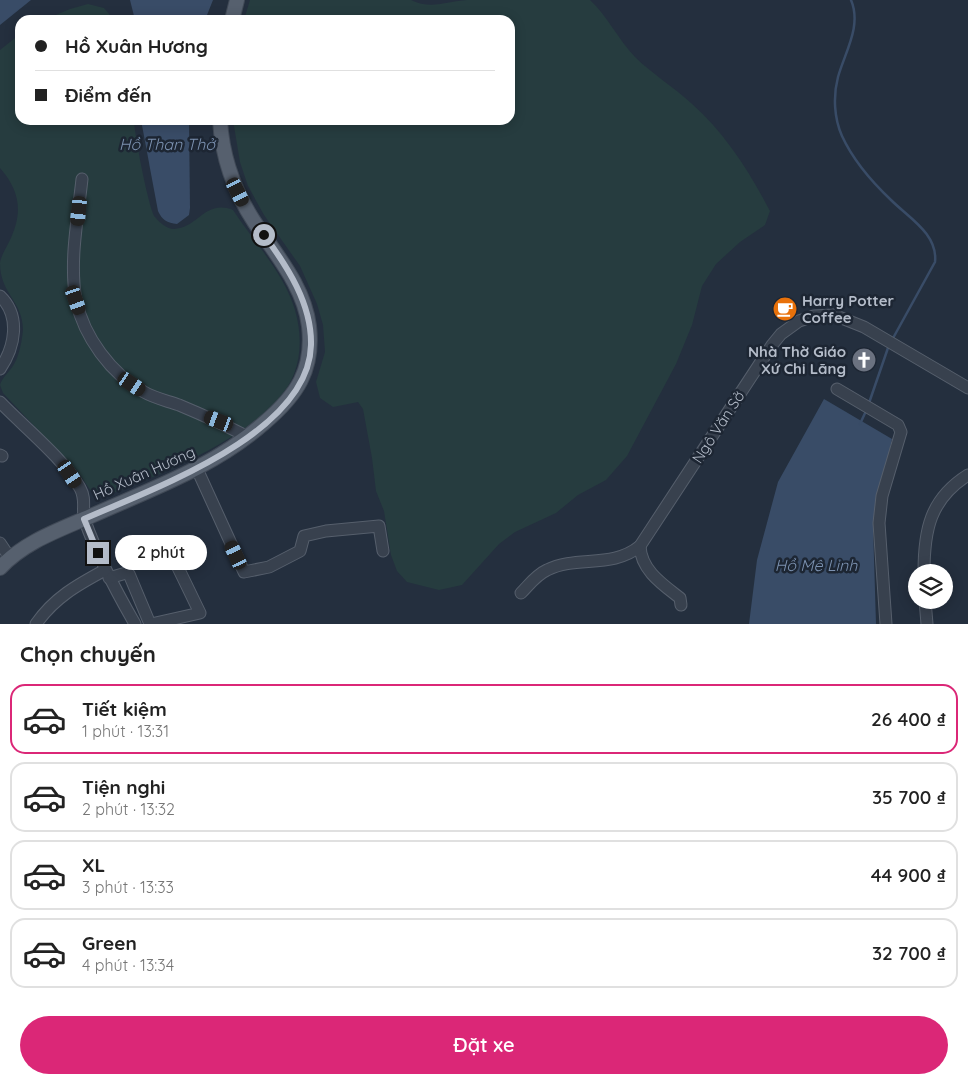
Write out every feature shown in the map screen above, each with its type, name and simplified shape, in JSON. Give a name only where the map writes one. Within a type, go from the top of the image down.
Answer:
[{"type":"main road","points":[[233,15],[237,0]]},
{"type":"main road","name":"Hồ Xuân Hương","points":[[0,568],[10,558],[39,539],[197,469],[248,437],[274,415],[301,382],[308,363],[311,344],[308,322],[300,294],[284,263],[254,222],[230,177],[221,144],[220,125]]},
{"type":"street","points":[[82,178],[74,260],[76,300],[98,350],[119,375],[144,392],[219,421],[248,437]]},
{"type":"street","points":[[0,296],[10,310],[14,325],[14,341],[0,369]]},
{"type":"street","name":"Ngô Văn Sở","points":[[521,593],[534,578],[548,569],[564,564],[616,560],[625,557],[640,546],[781,334],[799,321],[824,315],[843,317],[968,388]]},
{"type":"street","points":[[837,389],[898,425],[901,432],[882,496],[879,523],[886,624]]},
{"type":"street","points":[[2,408],[70,474],[81,490],[86,504],[84,519],[107,574],[135,624]]},
{"type":"street","points":[[197,469],[244,572],[269,567],[300,551],[304,536],[326,531],[379,526],[383,551]]},
{"type":"street","points":[[924,564],[925,542],[937,506],[948,489],[968,475]]},
{"type":"street","points":[[0,544],[10,558]]},
{"type":"street","points":[[640,546],[642,562],[656,578],[680,598],[681,605]]},
{"type":"street","points":[[36,624],[45,611],[70,589],[107,574],[129,574],[150,624],[200,613],[170,551]]},
{"type":"street","points":[[926,609],[927,624]]},
{"type":"green space","points":[[250,0],[411,0],[432,5],[467,0],[590,0],[635,57],[684,97],[715,127],[745,167],[770,211],[765,225],[740,242],[716,264],[702,286],[692,325],[676,364],[627,456],[606,480],[578,495],[556,513],[515,532],[499,544],[462,585],[439,590],[407,582],[397,571],[391,555],[384,511],[376,491],[363,409],[358,402],[333,407],[320,398],[316,382],[325,352],[323,325],[317,304],[300,266],[264,215],[248,186],[240,162],[234,125],[515,125],[515,15],[246,15]]},
{"type":"green space","points":[[88,4],[104,8],[110,15],[56,15]]},
{"type":"green space","points":[[15,38],[15,125],[135,125],[142,170],[149,201],[155,217],[164,225],[174,229],[189,224],[215,208],[233,210],[284,283],[295,310],[300,342],[297,366],[282,395],[238,433],[210,449],[152,477],[102,497],[93,494],[78,472],[3,393],[0,385],[17,358],[23,330],[22,320],[16,304],[7,290],[1,274],[0,263],[13,232],[18,213],[18,204],[12,186],[0,168],[0,50]]},
{"type":"water","points":[[0,0],[31,0],[0,25]]},
{"type":"water","points":[[130,0],[213,0],[207,15],[134,15]]},
{"type":"water","name":"Hồ Than Thở","points":[[142,125],[189,125],[189,215],[177,224],[165,220],[158,211]]},
{"type":"water","name":"Hồ Mê Linh","points":[[824,399],[892,439],[873,526],[876,624],[749,624],[757,560],[778,482]]},
{"type":"waterway","points":[[851,0],[855,19],[854,29],[835,92],[835,107],[839,129],[846,145],[870,178],[921,227],[932,243],[935,252],[935,262],[892,340]]},
{"type":"waterway","points":[[869,403],[889,345]]},
{"type":"waterway","points":[[860,424],[866,411]]},
{"type":"place","name":"Harry Potter Coffee","points":[[785,309]]},
{"type":"place","name":"Nhà Thờ Giáo Xứ Chi Lăng","points":[[864,360]]},
{"type":"route","points":[[98,553],[84,519],[197,469],[224,453],[248,437],[274,415],[290,398],[301,382],[308,363],[311,344],[308,322],[300,294],[284,263],[264,235]]}]
